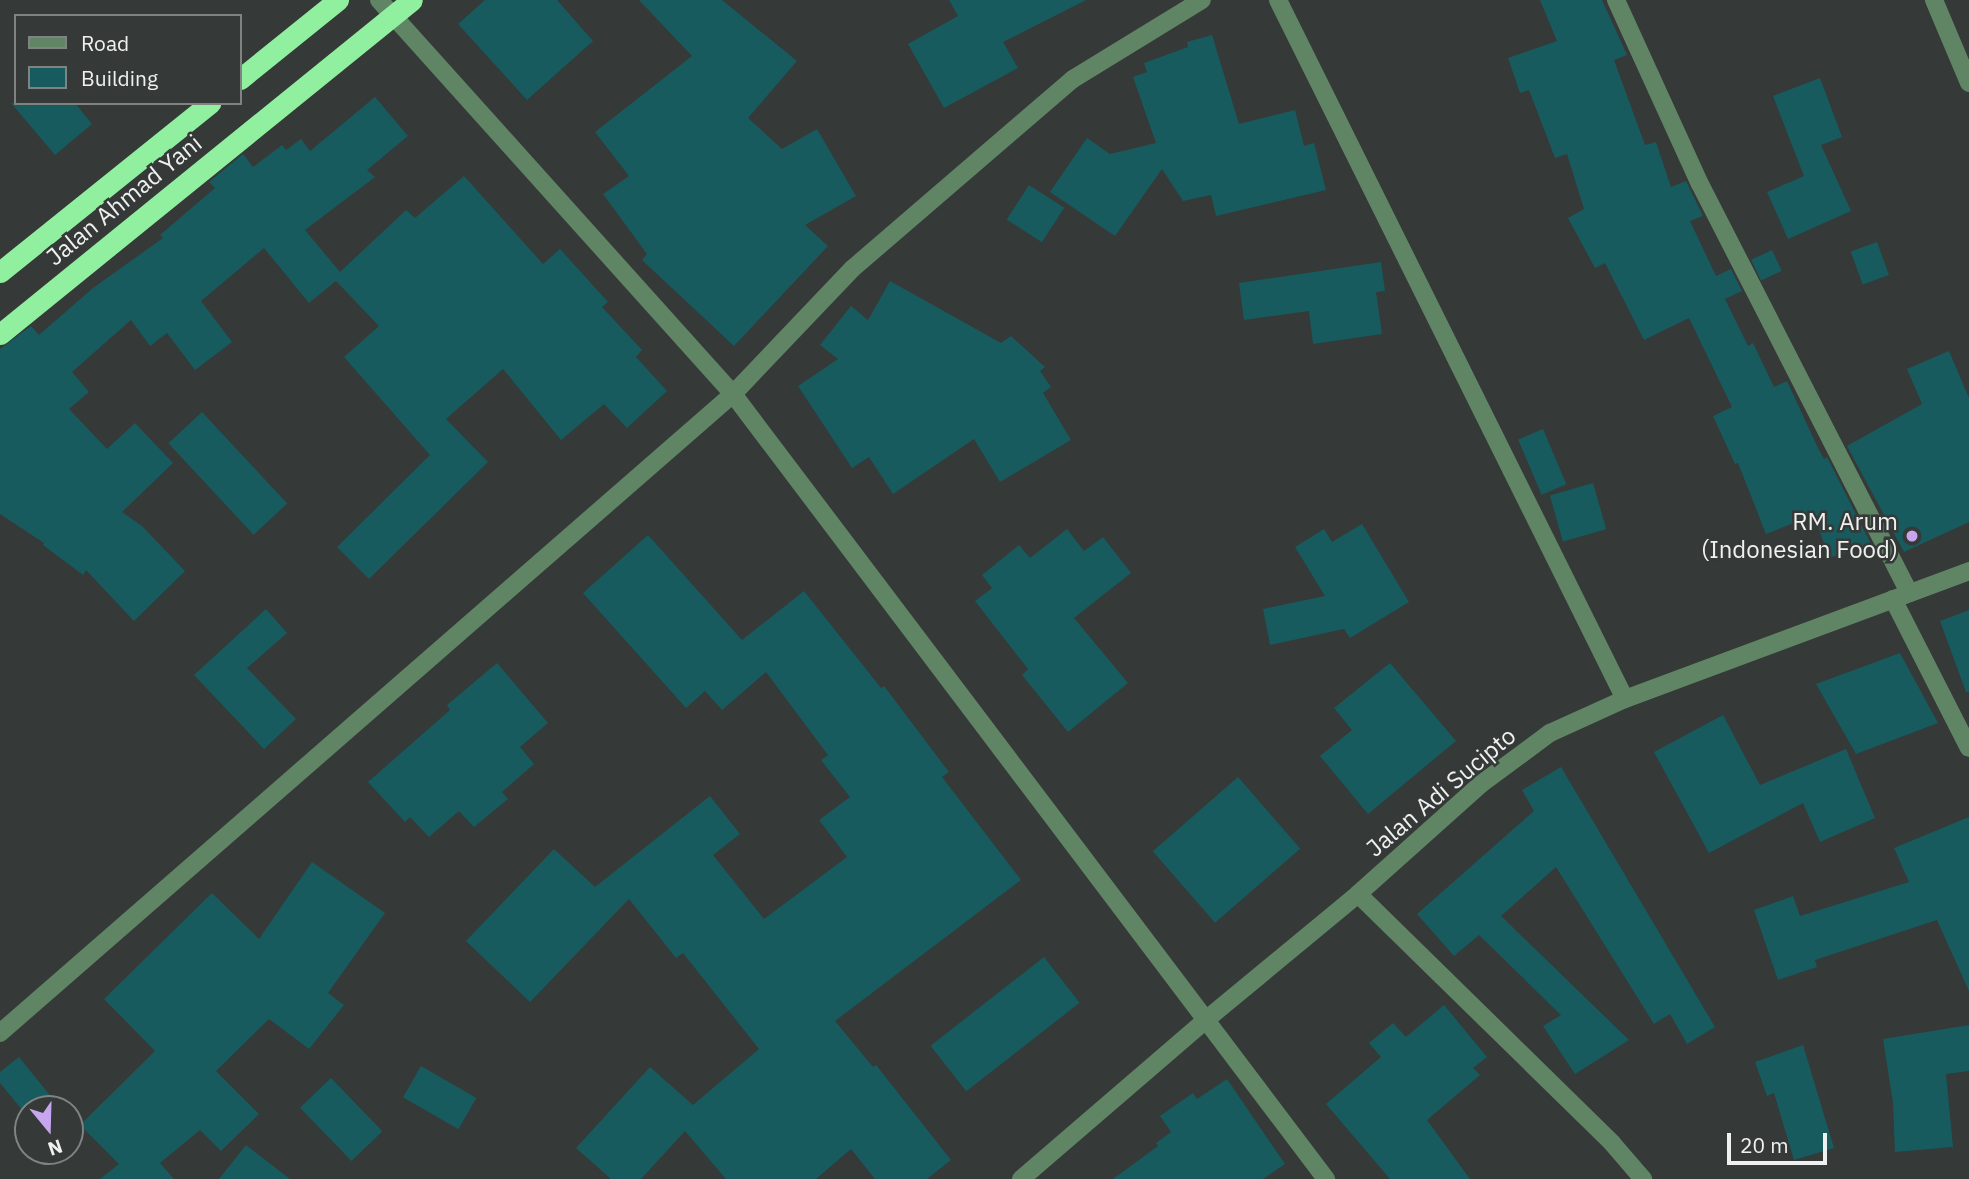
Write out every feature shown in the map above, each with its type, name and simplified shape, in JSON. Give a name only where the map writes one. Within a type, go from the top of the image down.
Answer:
[{"type":"highway","points":[[242,77],[338,0]]},
{"type":"highway","name":"Jalan Ahmad Yani","points":[[1,331],[385,8],[412,0]]},
{"type":"highway","name":"Jalan Ahmad Yani","points":[[0,272],[208,105]]},
{"type":"street","points":[[0,1033],[733,394],[852,269],[1073,79],[1202,0]]},
{"type":"street","points":[[1278,0],[1625,699]]},
{"type":"street","points":[[1616,0],[1700,184],[1901,596],[1969,748]]},
{"type":"street","points":[[1934,0],[1969,83]]},
{"type":"street","points":[[385,8],[733,394],[1326,1179]]},
{"type":"street","name":"Jalan Adi Sucipto","points":[[1021,1179],[1358,894],[1490,777],[1550,733],[1625,699],[1969,571]]},
{"type":"street","points":[[1358,894],[1602,1133],[1643,1179]]},
{"type":"building","points":[[485,0],[557,0],[593,41],[527,100],[458,24]]},
{"type":"building","points":[[639,0],[722,0],[797,61],[748,118],[782,149],[817,129],[856,196],[805,225],[828,246],[734,346],[642,260],[647,254],[603,194],[629,176],[595,132],[692,56]]},
{"type":"building","points":[[949,0],[1086,0],[1003,42],[1018,68],[944,108],[908,44],[958,16]]},
{"type":"building","points":[[1540,0],[1602,0],[1627,55],[1614,60],[1645,145],[1656,142],[1671,187],[1686,181],[1703,216],[1690,221],[1716,276],[1731,269],[1742,291],[1725,299],[1748,346],[1753,343],[1774,387],[1787,381],[1817,446],[1824,459],[1827,457],[1871,544],[1829,558],[1814,515],[1766,534],[1738,463],[1735,464],[1713,416],[1732,407],[1689,318],[1644,340],[1605,263],[1595,268],[1568,218],[1584,209],[1567,154],[1555,158],[1529,90],[1520,93],[1508,58],[1557,41]]},
{"type":"building","points":[[1212,35],[1239,124],[1295,110],[1304,146],[1314,143],[1326,190],[1216,216],[1211,195],[1183,201],[1162,169],[1115,236],[1050,192],[1087,138],[1110,154],[1156,143],[1133,77],[1147,72],[1144,63],[1188,47],[1187,42]]},
{"type":"building","points":[[1820,78],[1842,137],[1821,145],[1851,211],[1788,239],[1767,192],[1804,176],[1773,96]]},
{"type":"building","points":[[375,97],[408,136],[367,170],[375,177],[305,230],[340,272],[406,210],[415,218],[464,176],[543,264],[560,249],[608,302],[602,307],[642,350],[636,357],[667,391],[627,428],[604,404],[561,440],[503,369],[446,419],[488,462],[369,579],[337,547],[430,455],[344,357],[379,326],[336,281],[309,303],[264,248],[201,301],[232,342],[195,370],[167,333],[150,346],[131,320],[72,372],[89,392],[69,409],[107,449],[135,423],[173,463],[122,512],[142,526],[185,571],[134,621],[86,570],[83,575],[43,545],[44,543],[0,514],[0,349],[31,326],[39,335],[93,288],[163,238],[160,235],[215,188],[209,182],[243,154],[253,167],[282,145],[286,150],[301,139],[310,151]]},
{"type":"building","points":[[11,103],[77,105],[92,124],[55,155]]},
{"type":"building","points":[[1029,185],[1064,208],[1042,242],[1007,219]]},
{"type":"building","points":[[1877,242],[1889,275],[1863,284],[1851,252]]},
{"type":"building","points":[[1772,250],[1782,271],[1761,281],[1751,260]]},
{"type":"building","points":[[1381,262],[1385,291],[1376,292],[1382,334],[1313,344],[1309,311],[1244,320],[1239,283]]},
{"type":"building","points":[[890,281],[1001,343],[1011,336],[1045,367],[1040,371],[1051,387],[1043,393],[1071,440],[1000,482],[974,439],[893,494],[869,457],[852,468],[798,386],[838,359],[820,345],[851,306],[868,320]]},
{"type":"building","points":[[1949,351],[1969,398],[1969,522],[1904,552],[1847,446],[1922,404],[1907,369]]},
{"type":"building","points":[[202,412],[287,503],[254,535],[168,443]]},
{"type":"building","points":[[1543,429],[1566,484],[1542,495],[1518,440]]},
{"type":"building","points":[[1593,483],[1606,529],[1563,542],[1550,495]]},
{"type":"building","points":[[1362,524],[1409,602],[1350,638],[1344,629],[1270,645],[1263,609],[1325,596],[1295,547],[1324,529],[1332,542]]},
{"type":"building","points":[[1067,529],[1084,551],[1103,537],[1131,573],[1074,618],[1128,683],[1068,732],[1022,675],[1028,669],[975,601],[992,588],[982,575],[1019,545],[1030,558]]},
{"type":"building","points":[[648,535],[742,640],[804,591],[881,688],[884,686],[949,772],[942,777],[1021,880],[835,1021],[873,1067],[876,1065],[951,1160],[927,1179],[875,1179],[851,1149],[816,1179],[726,1179],[685,1131],[641,1179],[611,1179],[576,1148],[650,1067],[693,1105],[759,1049],[683,953],[676,958],[629,899],[530,1002],[466,941],[554,849],[595,887],[710,796],[740,834],[713,855],[764,919],[847,857],[819,820],[850,797],[821,760],[828,755],[766,672],[722,710],[705,691],[686,708],[583,593]]},
{"type":"building","points":[[266,609],[287,633],[247,668],[296,719],[264,749],[194,675]]},
{"type":"building","points":[[1969,610],[1969,692],[1966,692],[1940,621]]},
{"type":"building","points":[[1900,653],[1938,723],[1856,754],[1816,684]]},
{"type":"building","points":[[497,663],[548,723],[520,747],[534,764],[502,792],[508,799],[474,827],[459,811],[429,837],[410,817],[405,822],[368,782],[450,710],[447,705]]},
{"type":"building","points":[[1390,663],[1456,741],[1368,814],[1320,756],[1352,730],[1334,708]]},
{"type":"building","points":[[1723,715],[1760,785],[1846,749],[1875,818],[1820,842],[1803,803],[1709,853],[1654,752]]},
{"type":"building","points":[[1561,767],[1715,1027],[1687,1044],[1670,1014],[1654,1024],[1556,867],[1501,916],[1629,1040],[1575,1074],[1543,1026],[1561,1015],[1479,935],[1454,956],[1417,914],[1534,811],[1522,790]]},
{"type":"building","points":[[1238,777],[1300,849],[1215,923],[1153,851]]},
{"type":"building","points":[[1969,817],[1969,991],[1937,920],[1815,960],[1817,967],[1778,980],[1754,910],[1793,896],[1800,916],[1909,882],[1894,848]]},
{"type":"building","points":[[312,862],[385,913],[328,993],[344,1005],[309,1049],[269,1019],[216,1071],[259,1114],[221,1151],[200,1130],[160,1163],[174,1179],[100,1179],[119,1164],[84,1129],[84,1121],[155,1051],[104,999],[212,893],[259,939]]},
{"type":"building","points":[[1044,957],[1080,1003],[966,1091],[931,1046]]},
{"type":"building","points":[[1444,1005],[1487,1057],[1473,1068],[1480,1075],[1427,1120],[1470,1179],[1390,1179],[1326,1104],[1381,1057],[1369,1043],[1393,1023],[1406,1037]]},
{"type":"building","points":[[1969,1025],[1969,1071],[1946,1074],[1953,1147],[1895,1152],[1893,1103],[1883,1039]]},
{"type":"building","points":[[1803,1045],[1834,1148],[1794,1160],[1774,1093],[1767,1096],[1755,1062]]},
{"type":"building","points":[[19,1057],[50,1095],[14,1095],[14,1100],[0,1083],[0,1072]]},
{"type":"building","points":[[421,1066],[476,1098],[458,1129],[403,1097]]},
{"type":"building","points":[[331,1078],[382,1131],[351,1161],[300,1108]]},
{"type":"building","points":[[1227,1079],[1285,1164],[1263,1179],[1113,1179],[1158,1146],[1156,1143],[1171,1132],[1160,1116],[1193,1093],[1197,1099]]},
{"type":"building","points":[[246,1145],[290,1179],[219,1179]]},
{"type":"place","name":"RM. Arum (Indonesian Food)","points":[[1912,536]]}]
